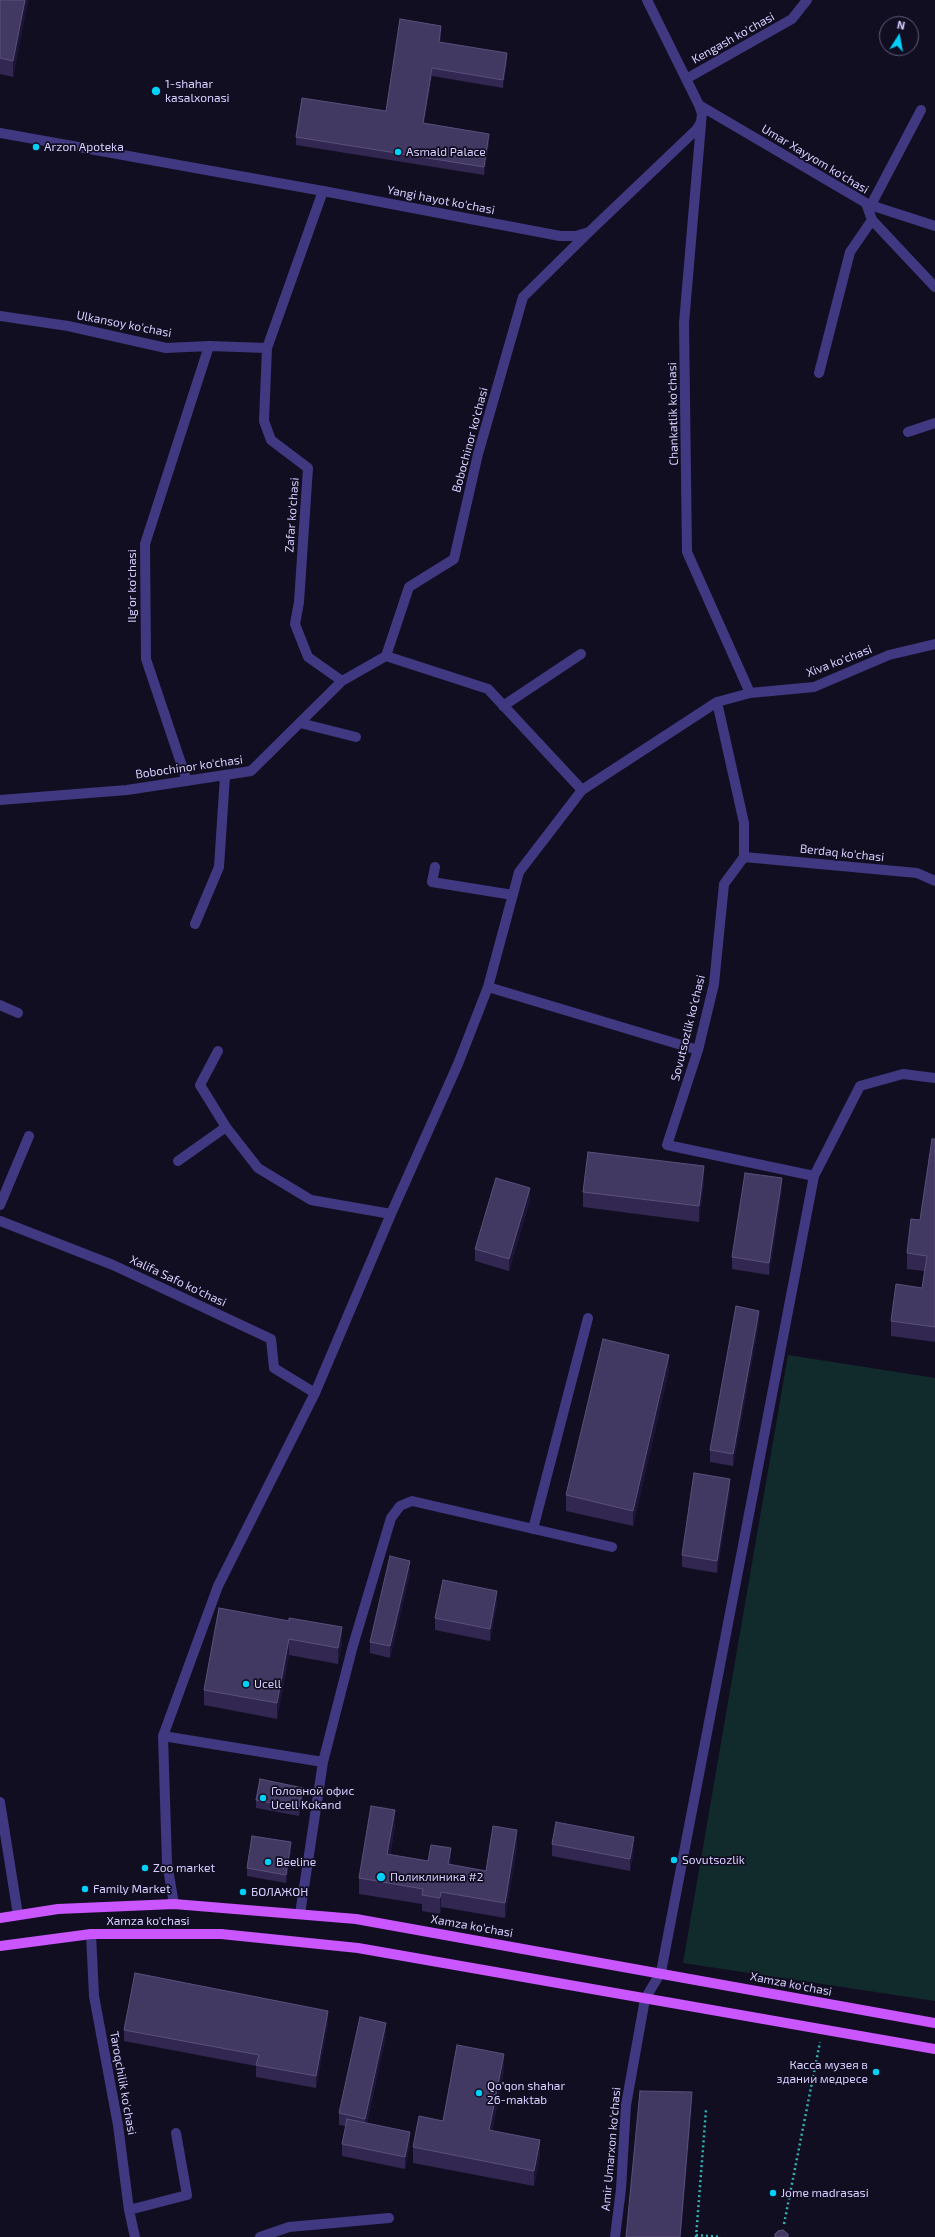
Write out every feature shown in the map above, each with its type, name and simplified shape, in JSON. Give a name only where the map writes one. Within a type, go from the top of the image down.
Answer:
[{"type":"main road","name":"Xamza ko'chasi","points":[[0,1918],[58,1909],[174,1904],[356,1919],[661,1972],[935,2023]]},
{"type":"main road","name":"Xamza ko'chasi","points":[[0,1946],[91,1934],[221,1934],[358,1948],[935,2049]]},
{"type":"street","points":[[589,232],[697,129],[701,122],[702,114],[699,104],[647,0]]},
{"type":"street","name":"Kengash ko'chasi","points":[[686,79],[792,19],[807,0]]},
{"type":"street","name":"Umar Xayyom ko'chasi","points":[[699,104],[869,204],[872,220],[935,287]]},
{"type":"street","points":[[921,110],[869,204],[935,226]]},
{"type":"street","name":"Chankatlik ko'chasi","points":[[701,122],[684,323],[687,552],[750,693]]},
{"type":"street","name":"Yangi hayot ko'chasi","points":[[0,133],[323,191],[560,236],[576,236],[589,232]]},
{"type":"street","name":"Zafar ko'chasi","points":[[323,191],[267,348],[264,421],[271,440],[308,468],[300,602],[295,624],[308,657],[342,681]]},
{"type":"street","points":[[819,373],[850,252],[872,220]]},
{"type":"street","name":"Bobochinor ko'chasi","points":[[0,800],[128,790],[251,771],[342,681],[386,656],[409,587],[454,559],[478,454],[523,297],[589,232]]},
{"type":"street","name":"Ulkansoy ko'chasi","points":[[0,316],[68,326],[166,348],[209,346],[267,348]]},
{"type":"street","name":"Ilg'or ko'chasi","points":[[186,781],[146,659],[145,544],[209,346]]},
{"type":"street","points":[[908,432],[935,423]]},
{"type":"street","name":"Xiva ko'chasi","points":[[162,1736],[218,1586],[315,1393],[391,1214],[458,1064],[488,987],[519,872],[582,790],[717,702],[750,693],[814,687],[889,655],[935,644]]},
{"type":"street","points":[[503,706],[581,654]]},
{"type":"street","points":[[386,656],[488,689],[582,790]]},
{"type":"street","points":[[717,702],[744,823],[744,857]]},
{"type":"street","points":[[300,723],[356,737]]},
{"type":"street","points":[[195,924],[219,867],[225,776]]},
{"type":"street","name":"Berdaq ko'chasi","points":[[744,857],[917,874],[935,881]]},
{"type":"street","name":"Sovutsozlik ko'chasi","points":[[744,857],[724,884],[714,984],[698,1050],[667,1145],[814,1176]]},
{"type":"street","points":[[436,867],[432,882],[512,895]]},
{"type":"street","points":[[488,987],[698,1050]]},
{"type":"street","points":[[0,1005],[18,1013]]},
{"type":"street","points":[[218,1051],[200,1085],[226,1127],[258,1168],[311,1200],[391,1214]]},
{"type":"street","name":"Amir Umarxon ko'chasi","points":[[616,2237],[621,2189],[626,2105],[645,1999],[661,1972],[814,1176],[860,1086],[903,1074],[935,1078]]},
{"type":"street","points":[[178,1161],[226,1127]]},
{"type":"street","points":[[0,1205],[29,1136]]},
{"type":"street","name":"Xalifa Safo ko'chasi","points":[[0,1221],[113,1265],[271,1339],[274,1368],[315,1393]]},
{"type":"street","points":[[534,1529],[588,1318]]},
{"type":"street","points":[[300,1914],[323,1762],[352,1649],[391,1518],[400,1506],[412,1501],[612,1547]]},
{"type":"street","points":[[174,1904],[167,1863],[162,1736],[323,1762]]},
{"type":"street","points":[[0,1802],[18,1915]]},
{"type":"street","name":"Taroqchilik ko'chasi","points":[[91,1934],[94,1996],[118,2125],[128,2210],[136,2237]]},
{"type":"street","points":[[128,2210],[187,2195],[176,2133]]},
{"type":"street","points":[[260,2237],[289,2227],[389,2218]]},
{"type":"path","points":[[784,2224],[822,2029]]},
{"type":"path","points":[[706,2110],[696,2236],[721,2237]]},
{"type":"green space","points":[[788,1355],[935,1378],[935,2001],[683,1963]]},
{"type":"building","points":[[0,0],[25,0],[13,61],[0,58]]},
{"type":"building","points":[[400,19],[441,26],[439,42],[507,53],[503,80],[432,68],[423,123],[489,134],[484,167],[296,137],[302,98],[386,111]]},
{"type":"building","points":[[932,1139],[935,1139],[935,1327],[891,1321],[896,1284],[922,1288],[927,1256],[907,1253],[911,1219],[920,1220]]},
{"type":"building","points":[[588,1152],[704,1166],[699,1206],[583,1192]]},
{"type":"building","points":[[745,1173],[782,1178],[769,1263],[732,1257]]},
{"type":"building","points":[[496,1178],[530,1188],[509,1259],[475,1249]]},
{"type":"building","points":[[736,1306],[759,1311],[733,1454],[710,1450]]},
{"type":"building","points":[[603,1339],[669,1355],[633,1511],[566,1495]]},
{"type":"building","points":[[694,1473],[730,1479],[717,1561],[682,1555]]},
{"type":"building","points":[[390,1556],[410,1561],[390,1646],[370,1642]]},
{"type":"building","points":[[443,1580],[497,1591],[490,1629],[435,1618]]},
{"type":"building","name":"Ucell","points":[[219,1608],[289,1621],[289,1618],[342,1627],[338,1648],[289,1639],[277,1703],[204,1690]]},
{"type":"building","points":[[260,1779],[303,1788],[299,1808],[256,1800]]},
{"type":"building","points":[[371,1806],[395,1810],[387,1854],[428,1861],[431,1845],[451,1848],[448,1864],[486,1871],[493,1826],[517,1830],[505,1903],[441,1892],[440,1898],[422,1895],[423,1889],[359,1878]]},
{"type":"building","points":[[556,1822],[634,1837],[630,1859],[552,1844]]},
{"type":"building","points":[[252,1836],[291,1842],[286,1875],[247,1868]]},
{"type":"building","points":[[135,1973],[328,2011],[316,2076],[256,2065],[259,2055],[124,2030]]},
{"type":"building","points":[[360,2017],[386,2023],[365,2119],[339,2113]]},
{"type":"building","points":[[457,2045],[504,2054],[489,2130],[540,2140],[534,2171],[413,2147],[419,2116],[443,2121]]},
{"type":"building","points":[[640,2091],[692,2092],[680,2237],[626,2237]]},
{"type":"building","points":[[347,2119],[410,2132],[405,2157],[342,2144]]},
{"type":"building","points":[[783,2230],[788,2234],[788,2237],[775,2237],[775,2234],[778,2231]]},
{"type":"place","name":"1-shahar kasalxonasi","points":[[156,91]]},
{"type":"place","name":"Arzon Apoteka","points":[[36,147]]},
{"type":"place","name":"Asmald Palace","points":[[398,152]]},
{"type":"place","name":"Ucell","points":[[246,1684]]},
{"type":"place","name":"Головной офис Ucell Kokand","points":[[263,1798]]},
{"type":"place","name":"Sovutsozlik","points":[[674,1860]]},
{"type":"place","name":"Beeline","points":[[268,1862]]},
{"type":"place","name":"Zoo market","points":[[145,1868]]},
{"type":"place","name":"Поликлиника #2","points":[[381,1877]]},
{"type":"place","name":"Family Market","points":[[85,1889]]},
{"type":"place","name":"БОЛАЖОН","points":[[243,1892]]},
{"type":"place","name":"Касса музея в здании медресе","points":[[876,2072]]},
{"type":"place","name":"Qo'qon shahar 26-maktab","points":[[479,2093]]},
{"type":"place","name":"Jome madrasasi","points":[[773,2193]]}]
